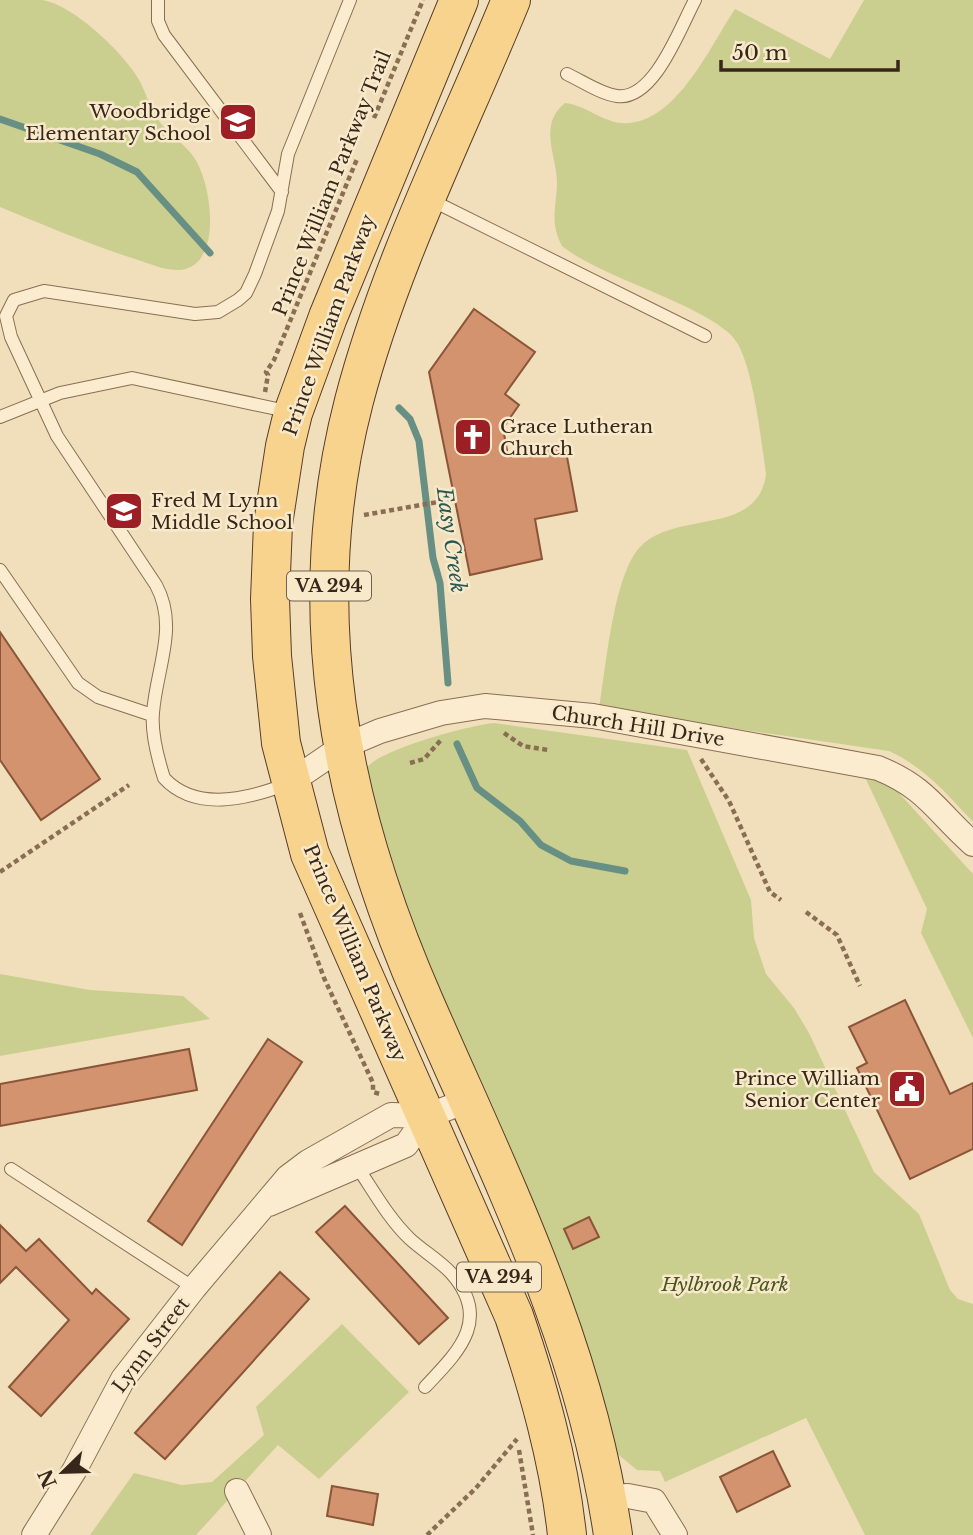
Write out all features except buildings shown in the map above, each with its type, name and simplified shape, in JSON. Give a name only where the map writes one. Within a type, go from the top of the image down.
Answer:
[{"type":"main road","name":"Prince William Parkway","points":[[458,0],[328,317],[293,413],[273,524],[270,599],[275,701],[289,783],[323,889],[427,1116],[514,1316],[534,1373],[567,1535]]},
{"type":"main road","name":"VA 294","points":[[511,0],[427,198],[382,316],[348,426],[331,533],[328,610],[332,683],[342,747],[375,874],[397,936],[532,1243],[569,1346],[593,1428],[613,1535]]},
{"type":"main road","points":[[293,413],[348,426]]},
{"type":"main road","points":[[553,1535],[556,1474]]},
{"type":"street","name":"Church Hill Drive","points":[[289,783],[342,747],[421,718],[485,706],[593,716],[878,768],[903,778],[925,794],[973,844]]},
{"type":"street","name":"Lynn Street","points":[[34,1535],[74,1471],[123,1380],[194,1288],[288,1177],[391,1115],[427,1116],[469,1100]]},
{"type":"street","name":"Lynn Street","points":[[266,1205],[406,1145],[427,1116]]},
{"type":"street","points":[[237,1491],[258,1535]]},
{"type":"street","points":[[607,1497],[628,1496],[654,1501],[675,1535]]},
{"type":"lane","points":[[158,0],[158,21],[164,36],[282,192]]},
{"type":"lane","points":[[289,783],[257,796],[221,800],[170,785],[161,770],[152,715],[167,635],[166,604],[64,448],[7,325],[8,307],[14,300],[44,291],[195,314],[218,312],[246,293],[278,211],[288,154],[350,0]]},
{"type":"lane","points":[[567,74],[616,96],[637,93],[652,81],[695,0]]},
{"type":"lane","points":[[427,198],[705,336]]},
{"type":"lane","points":[[0,417],[84,386],[132,378],[293,413]]},
{"type":"lane","points":[[0,570],[78,683],[98,697],[152,715]]},
{"type":"lane","points":[[342,1143],[410,1239],[450,1272],[467,1305],[468,1336],[462,1347],[425,1387]]},
{"type":"lane","points":[[11,1169],[194,1288]]},
{"type":"path","name":"Prince William Parkway Trail","points":[[373,122],[423,0]]},
{"type":"path","name":"Prince William Parkway Trail","points":[[268,375],[266,372],[274,359],[362,146]]},
{"type":"path","points":[[356,516],[455,499]]},
{"type":"path","points":[[497,731],[523,746],[548,750]]},
{"type":"path","points":[[410,762],[424,759],[438,741],[454,737]]},
{"type":"path","points":[[695,756],[702,760],[724,792],[770,892],[781,900]]},
{"type":"path","points":[[0,872],[129,785]]},
{"type":"path","points":[[806,912],[837,935],[860,986]]},
{"type":"path","points":[[427,1535],[476,1488],[517,1439]]},
{"type":"green space","points":[[0,0],[42,0],[54,3],[81,19],[107,41],[129,65],[157,118],[193,156],[200,168],[209,202],[210,221],[203,254],[194,265],[180,270],[159,267],[86,242],[0,207]]},
{"type":"green space","points":[[864,0],[973,0],[973,822],[924,773],[889,751],[599,709],[617,601],[630,562],[639,548],[654,536],[672,529],[732,515],[748,507],[760,494],[766,474],[756,407],[744,357],[738,344],[708,318],[604,270],[562,246],[555,221],[557,181],[550,140],[552,121],[565,103],[621,123],[640,121],[658,112],[689,81],[735,9],[830,59]]},
{"type":"green space","name":"Hylbrook Park","points":[[494,723],[687,750],[751,900],[754,938],[766,974],[794,1008],[809,1033],[874,1172],[919,1214],[950,1290],[958,1299],[973,1304],[973,1535],[865,1535],[806,1418],[665,1482],[660,1471],[637,1470],[615,1452],[401,908],[366,769],[387,754],[405,747],[446,733]]},
{"type":"green space","points":[[863,773],[898,792],[973,874],[973,1038],[921,933],[927,909]]},
{"type":"green space","points":[[0,974],[90,990],[183,996],[210,1019],[0,1056]]},
{"type":"green space","points":[[342,1324],[409,1392],[319,1479],[278,1445],[196,1535],[90,1535],[134,1473],[182,1485],[212,1482],[264,1435],[256,1407]]},
{"type":"waterway","name":"Easy Creek","points":[[0,119],[100,154],[137,172],[210,253]]},
{"type":"waterway","name":"Easy Creek","points":[[399,408],[410,419],[419,441],[433,558],[440,583],[448,683]]},
{"type":"waterway","name":"Easy Creek","points":[[457,744],[477,788],[520,821],[541,845],[571,861],[625,871]]},
{"type":"place","name":"Woodbridge Elementary School","points":[[238,122]]},
{"type":"place","name":"Grace Lutheran Church","points":[[473,437]]},
{"type":"place","name":"Fred M Lynn Middle School","points":[[124,511]]},
{"type":"place","name":"Prince William Senior Center","points":[[907,1089]]}]
